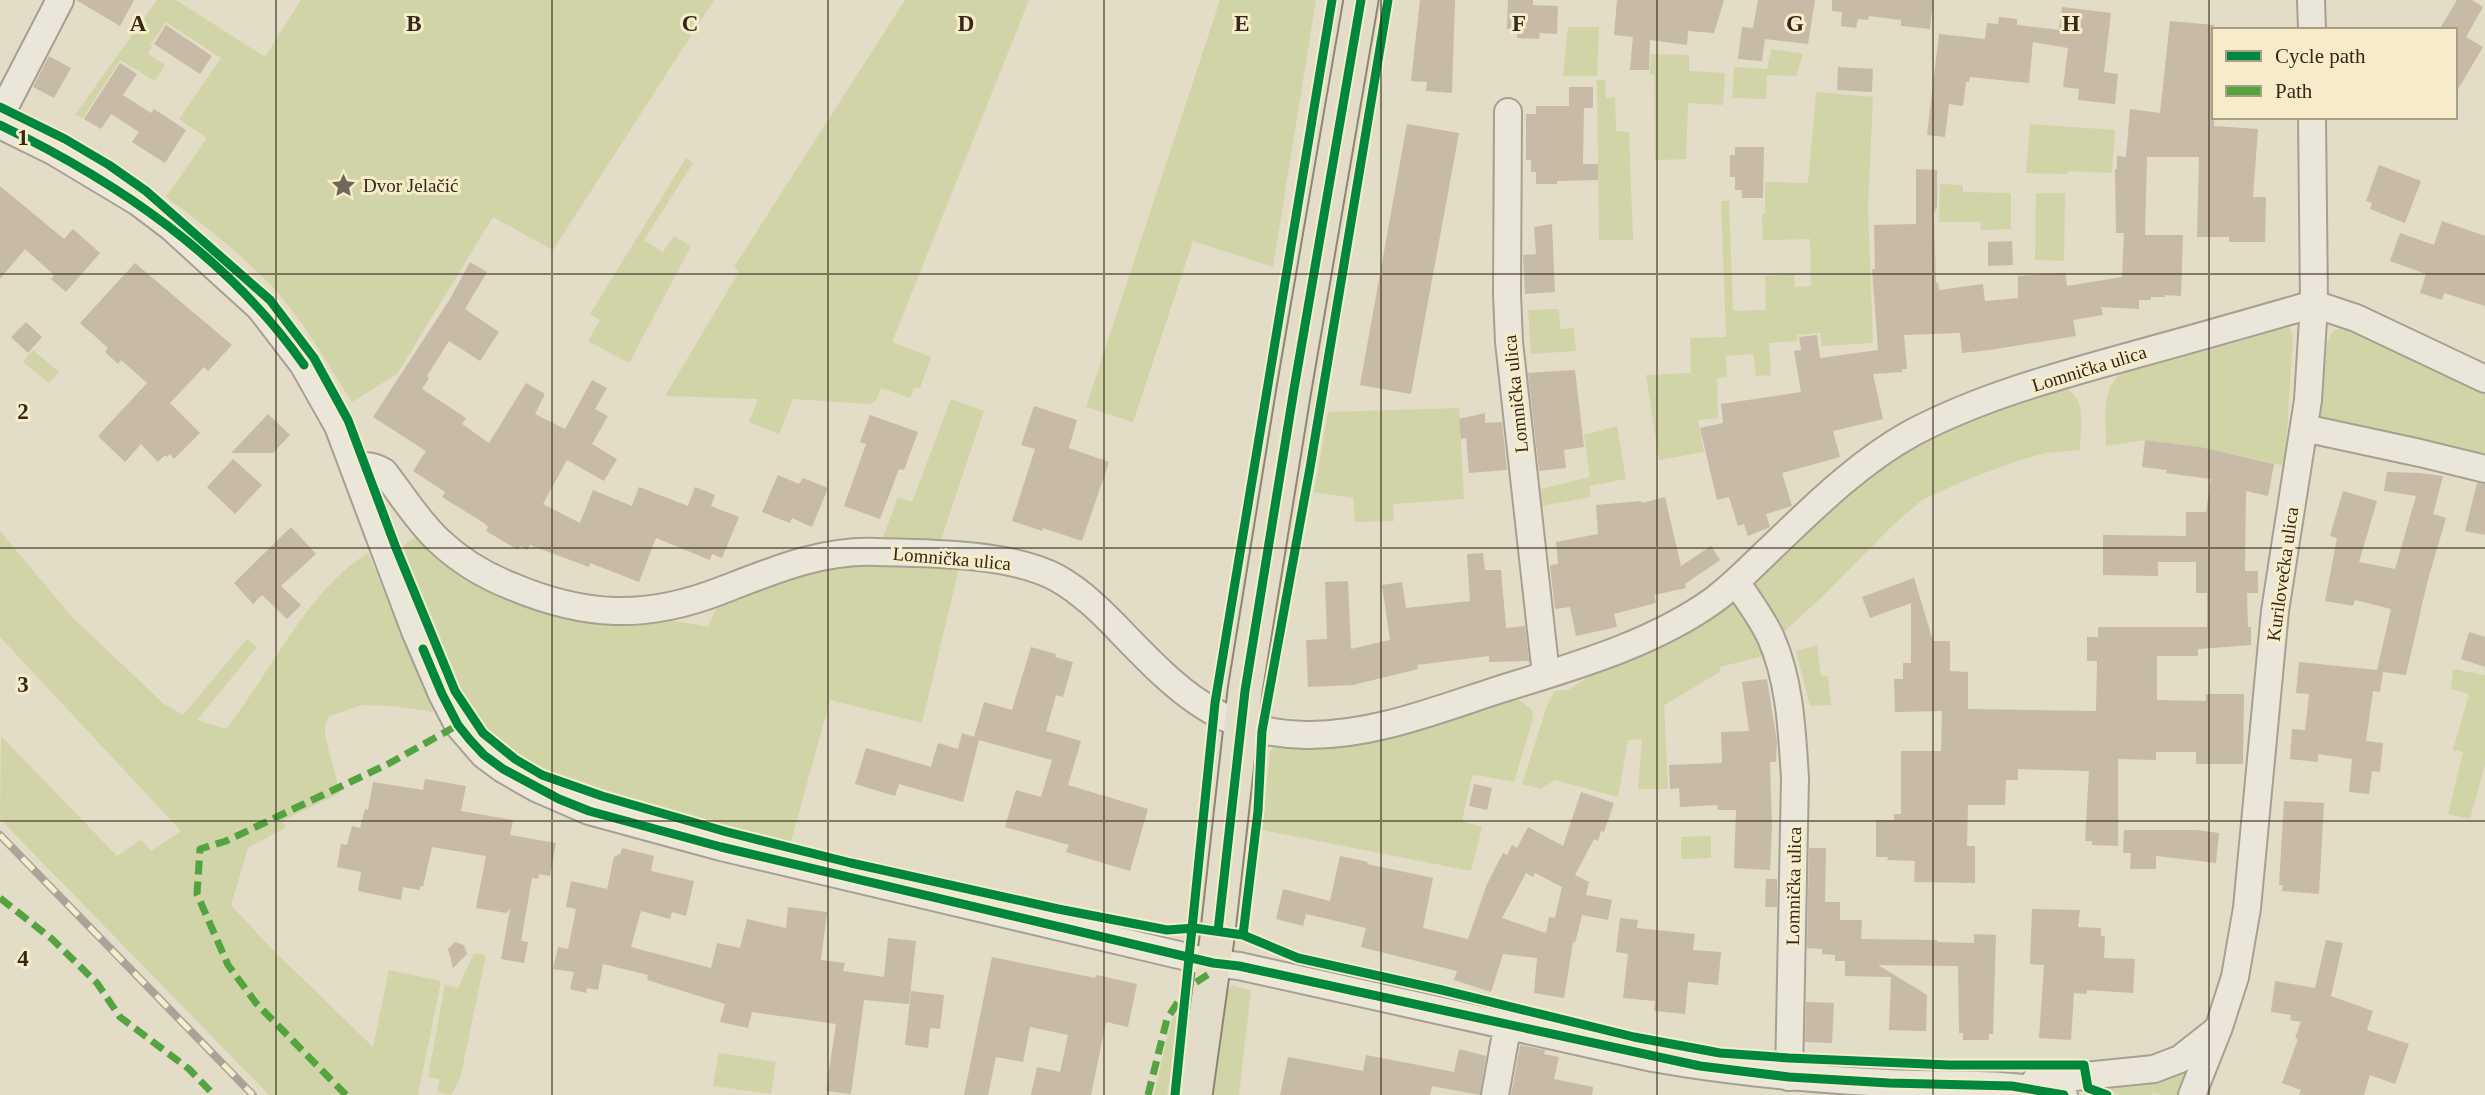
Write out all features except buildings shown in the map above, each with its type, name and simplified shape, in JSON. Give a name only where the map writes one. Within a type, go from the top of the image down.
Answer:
[{"type":"main road","points":[[1195,1095],[1241,725],[1292,402],[1361,0]]},
{"type":"street","points":[[0,116],[60,0]]},
{"type":"street","points":[[2311,0],[2312,28]]},
{"type":"street","name":"Lomnička ulica","points":[[1508,112],[1509,342],[1546,675]]},
{"type":"street","name":"Kurilovečka ulica","points":[[2192,1095],[2235,977],[2248,908],[2275,611],[2304,428],[2314,304],[2312,119]]},
{"type":"street","points":[[0,125],[53,151],[138,202],[171,227],[260,308],[303,364],[320,392],[355,467],[415,631],[458,725],[484,755],[536,788],[589,811],[721,847],[1213,963],[1239,966],[1688,1064],[1789,1077],[2012,1086],[2064,1095]]},
{"type":"street","points":[[2314,304],[2356,318],[2485,379]]},
{"type":"street","name":"Lomnička ulica","points":[[355,467],[366,465],[384,472],[438,539],[473,569],[536,597],[581,609],[627,612],[665,607],[720,591],[784,565],[848,552],[990,558],[1030,566],[1056,577],[1079,593],[1105,615],[1183,693],[1208,709],[1241,725],[1290,735],[1341,733],[1416,717],[1546,675],[1609,653],[1676,623],[1718,597],[1833,491],[1886,450],[1936,421],[1970,406],[2057,377],[2314,304]]},
{"type":"street","points":[[2304,428],[2485,469]]},
{"type":"street","name":"Lomnička ulica","points":[[1736,582],[1770,635],[1776,650],[1788,703],[1792,736],[1795,778],[1789,1077]]},
{"type":"street","points":[[1495,1095],[1505,1039],[1510,1026]]},
{"type":"street","points":[[2012,1086],[2062,1077],[2154,1069],[2180,1059],[2219,1027]]},
{"type":"green space","points":[[157,0],[176,0],[265,57],[301,0],[714,0],[553,250],[493,217],[397,374],[352,402],[307,331],[276,291],[223,241],[166,197],[207,138],[179,119],[221,58],[166,22],[150,45],[152,46],[148,54],[165,65],[155,81],[120,60],[83,118],[75,115]]},
{"type":"green space","points":[[905,0],[1029,0],[892,342],[931,357],[920,388],[914,387],[910,398],[881,388],[876,400],[870,404],[793,399],[779,434],[749,422],[758,399],[665,396],[739,272],[734,267]]},
{"type":"green space","points":[[1220,0],[1316,0],[1273,267],[1193,241],[1133,422],[1086,407]]},
{"type":"green space","points":[[1568,27],[1599,27],[1597,76],[1563,76]]},
{"type":"green space","points":[[1771,49],[1803,54],[1796,76],[1767,75],[1766,99],[1732,98],[1734,67],[1767,69]]},
{"type":"green space","points":[[1651,54],[1689,55],[1689,71],[1725,73],[1723,105],[1688,103],[1686,159],[1655,160],[1654,75],[1650,74]]},
{"type":"green space","points":[[1597,80],[1605,80],[1606,98],[1615,97],[1616,131],[1629,132],[1633,240],[1599,240]]},
{"type":"green space","points":[[1816,92],[1873,97],[1868,206],[1873,343],[1822,346],[1820,333],[1797,335],[1797,341],[1769,343],[1771,375],[1756,376],[1753,354],[1726,356],[1727,377],[1717,378],[1718,418],[1698,420],[1704,452],[1659,460],[1646,375],[1691,373],[1690,338],[1726,337],[1721,201],[1729,201],[1733,311],[1766,310],[1765,276],[1794,274],[1795,287],[1811,286],[1810,239],[1763,240],[1762,214],[1765,213],[1765,182],[1808,183]]},
{"type":"green space","points":[[2030,124],[2115,130],[2112,173],[2026,173]]},
{"type":"green space","points":[[686,158],[693,163],[644,240],[663,252],[674,236],[691,246],[629,363],[588,341],[600,320],[590,314]]},
{"type":"green space","points":[[1940,184],[1963,185],[1963,192],[2011,193],[2011,229],[1981,230],[1980,222],[1939,222]]},
{"type":"green space","points":[[2036,193],[2065,193],[2064,261],[2035,260]]},
{"type":"green space","points":[[1559,309],[1560,329],[1574,328],[1576,351],[1531,354],[1528,310]]},
{"type":"green space","points":[[2279,326],[2290,328],[2293,336],[2285,466],[2199,447],[2145,440],[2106,446],[2105,415],[2108,395],[2111,385],[2125,369]]},
{"type":"green space","points":[[2347,327],[2485,388],[2485,462],[2324,423],[2321,417],[2326,344],[2334,330]]},
{"type":"green space","points":[[33,350],[59,372],[49,383],[23,362]]},
{"type":"green space","points":[[2065,388],[2077,399],[2080,407],[2080,450],[2045,453],[2014,462],[1922,500],[1778,637],[1752,582],[1841,500],[1888,462],[1953,424],[2017,401]]},
{"type":"green space","points":[[951,399],[984,411],[939,546],[881,543],[898,497],[912,502]]},
{"type":"green space","points":[[1459,408],[1464,499],[1393,504],[1394,521],[1355,522],[1353,498],[1314,492],[1328,412]]},
{"type":"green space","points":[[1617,426],[1626,479],[1589,486],[1591,497],[1535,507],[1533,491],[1590,477],[1584,435]]},
{"type":"green space","points":[[0,531],[72,617],[164,704],[183,715],[247,639],[257,647],[197,720],[226,729],[308,610],[346,569],[368,553],[433,712],[362,705],[329,716],[325,736],[340,793],[282,821],[286,827],[248,848],[231,905],[270,947],[373,1047],[389,970],[441,981],[418,1095],[269,1095],[0,819],[1,736],[117,856],[141,840],[151,851],[181,831],[0,637]]},
{"type":"green space","points":[[414,538],[423,538],[461,571],[657,618],[708,627],[718,605],[810,565],[960,564],[922,723],[830,700],[790,845],[586,790],[546,775],[512,756],[484,732],[471,715],[437,651],[403,564],[403,549]]},
{"type":"green space","points":[[1738,596],[1771,654],[1720,667],[1720,672],[1664,705],[1668,789],[1638,789],[1642,739],[1628,740],[1618,797],[1555,780],[1541,789],[1522,784],[1547,706],[1555,691],[1568,690]]},
{"type":"green space","points":[[1817,645],[1821,676],[1828,676],[1831,705],[1810,706],[1796,651]]},
{"type":"green space","points":[[2453,669],[2485,675],[2485,764],[2470,819],[2448,814],[2463,752],[2453,750],[2469,694],[2451,689]]},
{"type":"green space","points":[[1510,699],[1521,701],[1532,710],[1533,718],[1514,782],[1472,776],[1462,821],[1482,827],[1471,871],[1262,830],[1270,751],[1275,745]]},
{"type":"green space","points":[[1711,836],[1711,858],[1681,859],[1681,837]]},
{"type":"green space","points":[[474,953],[486,955],[460,1079],[451,1095],[437,1092],[440,1079],[428,1077],[445,985],[458,988]]},
{"type":"green space","points":[[1235,984],[1235,987],[1251,990],[1239,1095],[1208,1095],[1225,991]]},
{"type":"green space","points":[[1180,1012],[1167,1095],[1154,1095],[1170,1026],[1173,1018]]},
{"type":"green space","points":[[719,1053],[776,1062],[771,1094],[713,1086]]},
{"type":"green space","points":[[2194,1064],[2179,1095],[2153,1092],[2152,1095],[2120,1095],[2111,1091],[2112,1082]]},
{"type":"railway","points":[[0,835],[253,1095]]},
{"type":"marked path","points":[[346,1095],[256,1003],[228,965],[197,894],[200,849],[226,841],[388,764],[458,725]]},
{"type":"marked path","points":[[0,898],[52,939],[97,983],[120,1017],[189,1069],[214,1095]]},
{"type":"marked path","points":[[1148,1095],[1167,1019],[1187,988],[1212,972]]},
{"type":"cycle path","points":[[1175,1095],[1215,703],[1332,0]]},
{"type":"cycle path","points":[[1218,931],[1245,691],[1361,0]]},
{"type":"cycle path","points":[[1243,935],[1258,811],[1262,731],[1310,468],[1388,0]]},
{"type":"cycle path","points":[[0,107],[65,139],[146,191],[270,300],[314,358],[348,420],[396,548],[455,691],[483,733],[515,759],[542,775],[602,796],[727,832],[851,863],[1167,930],[1194,928],[1243,935],[1298,958],[1634,1037],[1720,1053],[1789,1058],[1949,1065],[2084,1065],[2088,1088],[2107,1095]]},
{"type":"cycle path","points":[[0,125],[87,171],[168,226],[241,290],[274,326],[304,365]]},
{"type":"cycle path","points":[[423,649],[458,725],[484,755],[503,769],[559,799],[589,811],[721,847],[1213,963],[1239,966],[1700,1066],[1789,1077],[2012,1086],[2064,1095]]},
{"type":"place","name":"Dvor Jelačić","points":[[343,185]]}]
